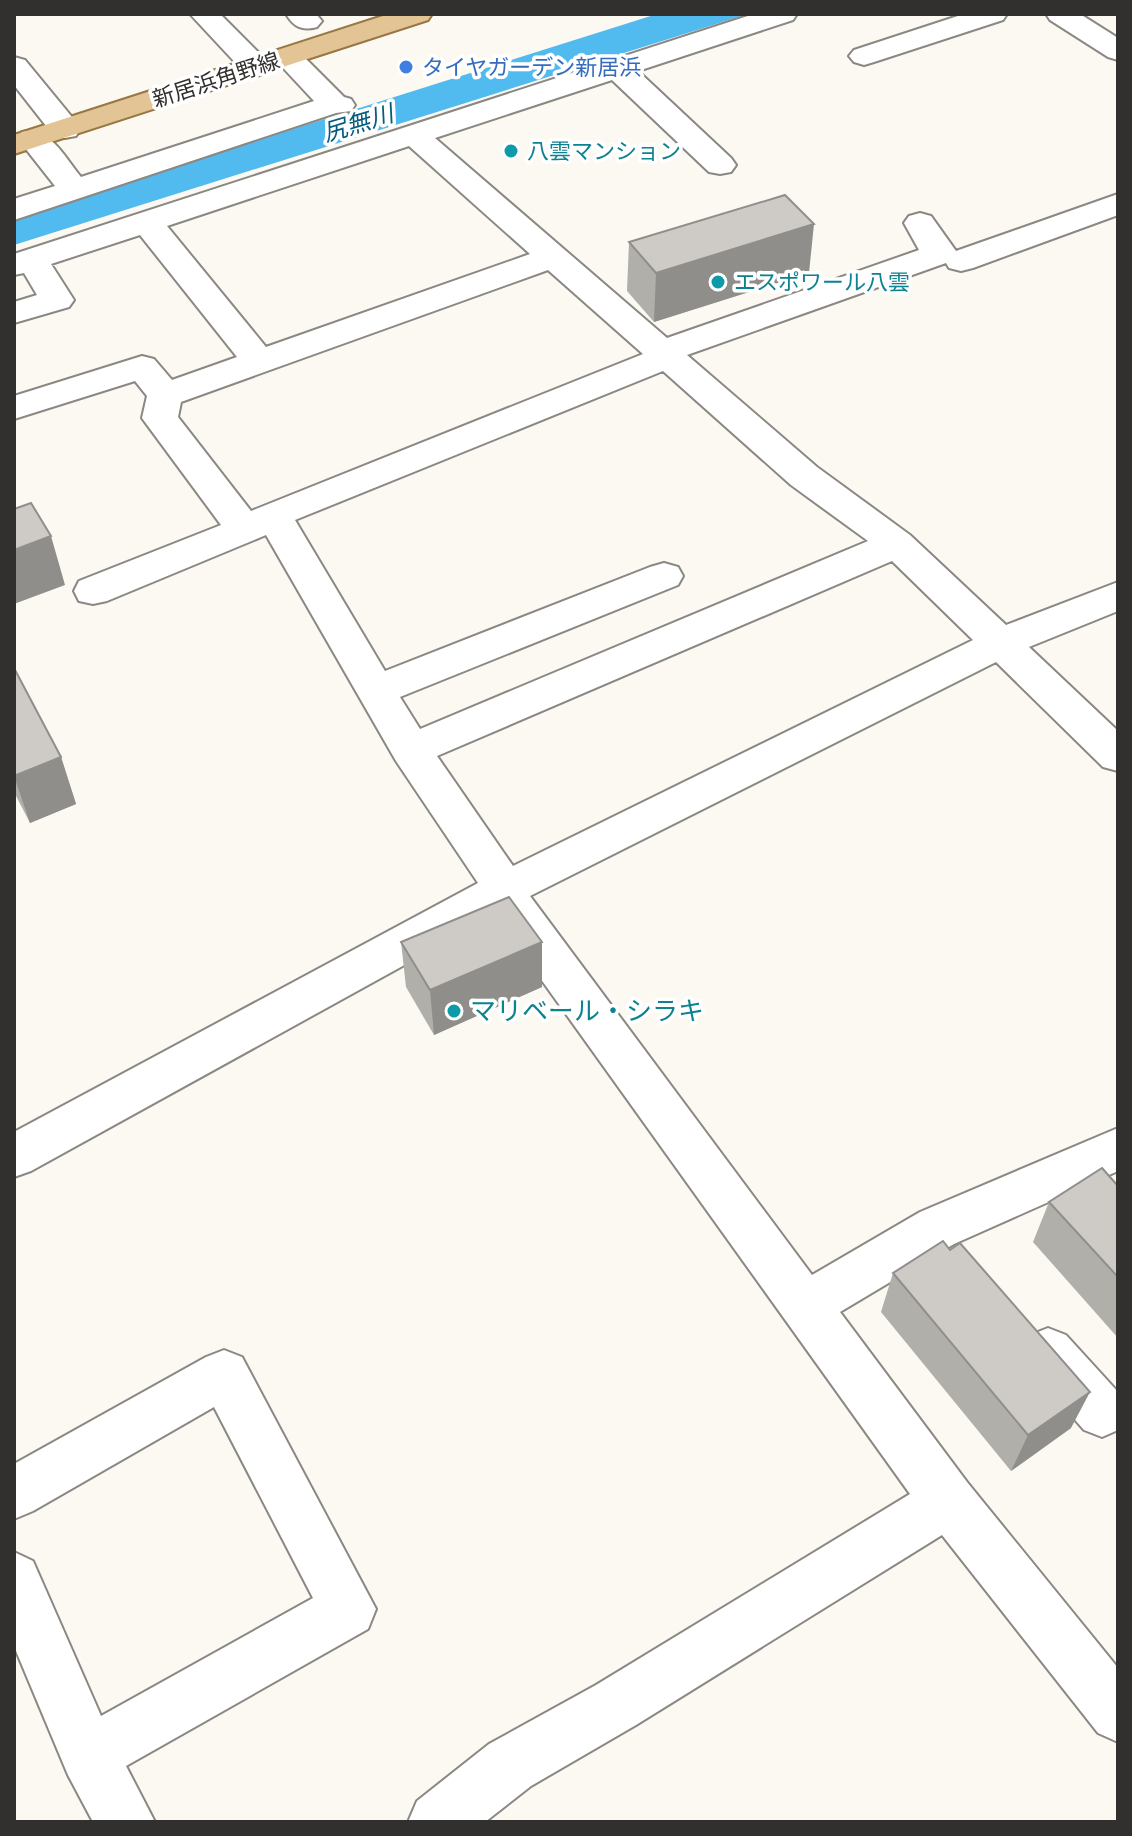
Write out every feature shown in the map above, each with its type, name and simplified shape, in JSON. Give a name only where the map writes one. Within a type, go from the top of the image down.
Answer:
[{"type":"main road","name":"新居浜角野線","points":[[20,133],[65,129],[418,14]]},
{"type":"main road","name":"新居浜角野線","points":[[175,63],[312,16]]},
{"type":"main road","points":[[20,133],[45,105],[74,95]]},
{"type":"street","points":[[204,14],[256,67]]},
{"type":"street","points":[[14,313],[57,300],[23,262],[783,14]]},
{"type":"street","points":[[864,56],[993,14]]},
{"type":"street","points":[[1060,14],[1111,40]]},
{"type":"street","points":[[14,210],[337,104],[288,57]]},
{"type":"street","points":[[14,66],[65,129]]},
{"type":"street","points":[[618,69],[720,165]]},
{"type":"street","points":[[20,133],[75,190]]},
{"type":"street","points":[[414,135],[804,476],[897,544],[1118,756]]},
{"type":"street","points":[[961,261],[1118,204]]},
{"type":"street","points":[[147,222],[258,360]]},
{"type":"street","points":[[93,591],[664,354],[941,253],[934,248],[920,223]]},
{"type":"street","points":[[165,395],[552,257]]},
{"type":"street","points":[[14,408],[142,367],[165,395]]},
{"type":"street","points":[[165,395],[160,418],[259,523],[375,691],[505,889],[514,910],[948,1501],[1118,1713]]},
{"type":"street","points":[[411,750],[897,544]]},
{"type":"street","points":[[375,691],[664,576]]},
{"type":"street","points":[[14,1156],[505,889],[1002,642],[1118,596]]},
{"type":"street","points":[[803,1307],[953,1246],[1102,1170]]},
{"type":"street","points":[[1020,1320],[1102,1412]]},
{"type":"street","points":[[14,1493],[224,1374],[348,1609],[88,1755]]},
{"type":"street","points":[[438,1822],[510,1765],[616,1705],[948,1501]]},
{"type":"street","points":[[14,1580],[88,1755],[125,1822]]},
{"type":"water","name":"尻無川","points":[[657,14],[748,14],[14,245],[14,217]]},
{"type":"building","points":[[785,195],[814,224],[656,273],[629,242]]},
{"type":"building","points":[[31,503],[51,536],[14,550],[14,509]]},
{"type":"building","points":[[14,668],[61,757],[14,776]]},
{"type":"building","points":[[509,897],[542,942],[430,990],[401,942]]},
{"type":"building","points":[[1102,1168],[1118,1186],[1118,1277],[1049,1202]]},
{"type":"building","points":[[943,1241],[950,1250],[960,1243],[1090,1392],[1028,1435],[893,1273]]},
{"type":"place","name":"タイヤガーデン新居浜","points":[[406,67]]},
{"type":"place","name":"八雲マンション","points":[[511,151]]},
{"type":"place","name":"エスポワール八雲","points":[[718,282]]},
{"type":"place","name":"マリベール・シラキ","points":[[454,1011]]}]
